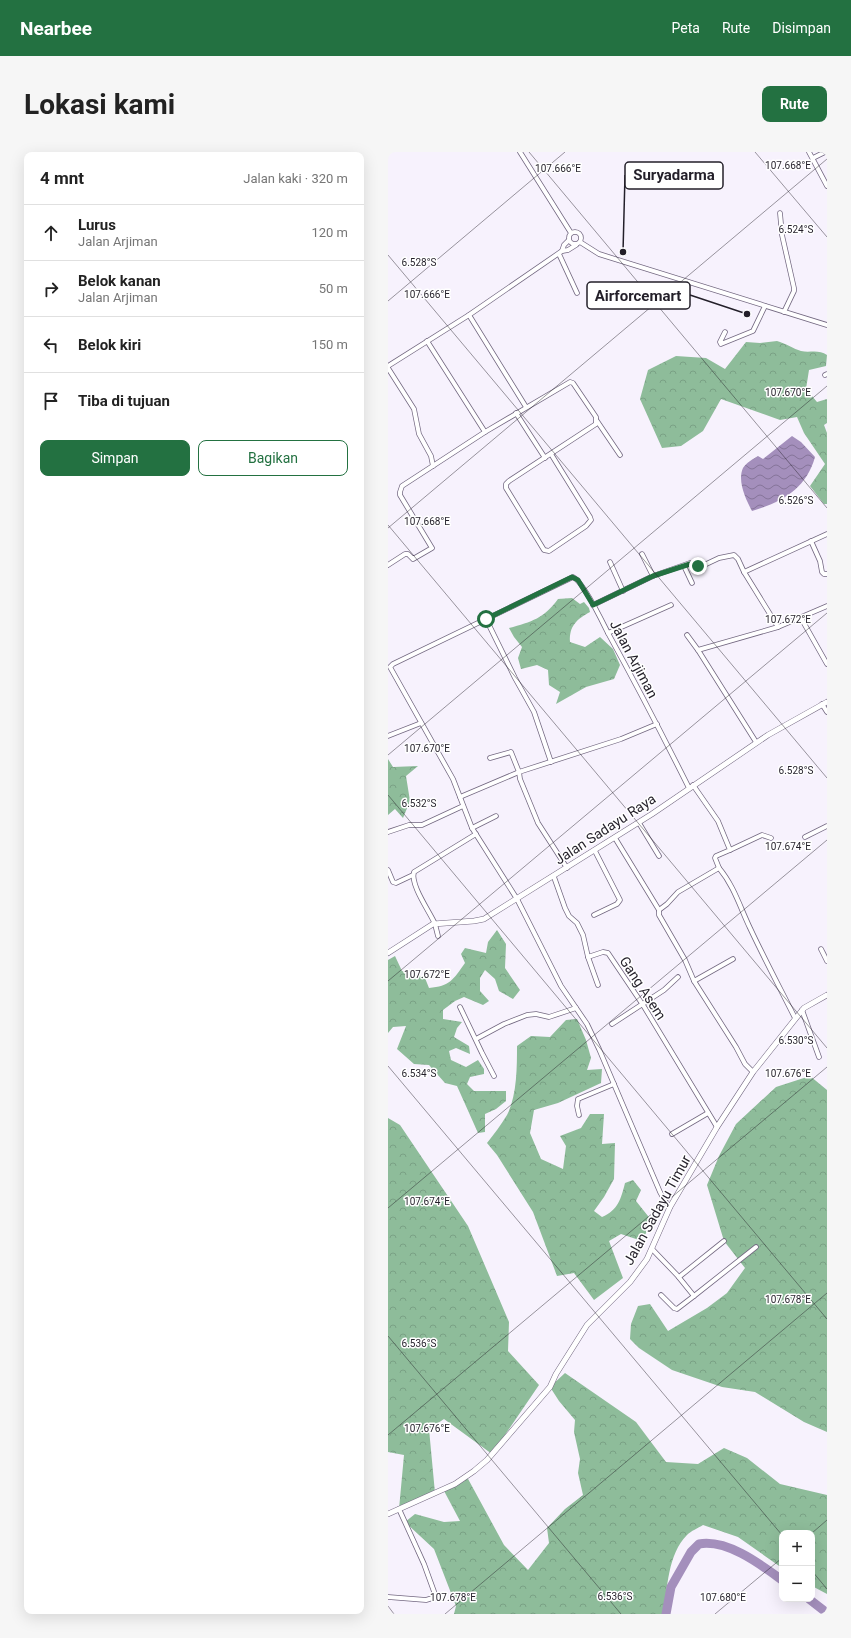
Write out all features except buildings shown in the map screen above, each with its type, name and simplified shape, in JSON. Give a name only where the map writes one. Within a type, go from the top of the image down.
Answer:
[{"type":"street","points":[[520,152],[571,233],[569,240],[564,245],[560,253],[577,293]]},
{"type":"street","points":[[810,152],[827,186]]},
{"type":"street","points":[[812,158],[825,152]]},
{"type":"street","points":[[780,213],[782,236],[794,288],[794,292],[784,312]]},
{"type":"street","points":[[433,466],[431,456],[420,434],[414,409],[388,367],[469,315],[560,253],[568,250],[580,242],[582,238],[580,234],[576,232],[571,233]]},
{"type":"street","points":[[569,240],[571,243],[576,245]]},
{"type":"street","points":[[580,242],[599,254],[827,325]]},
{"type":"street","points":[[725,332],[720,342],[722,344],[753,331],[765,306]]},
{"type":"street","points":[[469,315],[526,407]]},
{"type":"street","points":[[427,341],[485,432]]},
{"type":"street","points":[[388,565],[406,554],[413,559],[432,548],[400,492],[402,486],[485,432],[570,382],[573,383],[620,455]]},
{"type":"street","points":[[516,413],[545,458]]},
{"type":"street","points":[[551,454],[591,520],[586,526],[549,551],[544,550],[541,546],[506,488],[506,484],[509,481],[596,424],[597,421]]},
{"type":"street","points":[[744,572],[827,534]]},
{"type":"street","points":[[811,541],[820,561],[822,572],[827,574]]},
{"type":"street","points":[[642,554],[653,576]]},
{"type":"street","points":[[593,605],[653,576],[692,563],[700,567],[719,558],[734,555],[738,559],[744,572],[778,628]]},
{"type":"street","points":[[610,562],[623,590]]},
{"type":"street","points":[[684,566],[692,583]]},
{"type":"street","name":"Jalan Arjiman","points":[[670,1207],[660,1192],[600,1049],[587,1024],[561,986],[517,899],[472,828],[453,779],[391,670],[391,665],[572,577],[578,580],[691,786],[718,821],[730,850]]},
{"type":"street","points":[[608,633],[671,605]]},
{"type":"street","points":[[698,650],[778,628],[827,606]]},
{"type":"street","points":[[801,618],[827,664]]},
{"type":"street","points":[[486,619],[534,712],[551,762]]},
{"type":"street","points":[[687,635],[756,742]]},
{"type":"street","points":[[825,703],[827,712]]},
{"type":"street","name":"Jalan Sadayu Raya","points":[[388,953],[435,924],[480,920],[517,899],[639,823],[756,742],[825,703]]},
{"type":"street","points":[[388,736],[421,723]]},
{"type":"street","points":[[460,797],[512,774],[621,739],[657,724]]},
{"type":"street","points":[[490,758],[511,752],[538,823],[567,868]]},
{"type":"street","points":[[388,832],[403,826],[422,825],[464,806]]},
{"type":"street","points":[[472,828],[496,816]]},
{"type":"street","points":[[639,823],[659,856]]},
{"type":"street","points":[[805,837],[827,826]]},
{"type":"street","points":[[388,870],[393,882],[396,883],[413,875],[416,870],[476,834]]},
{"type":"street","points":[[771,838],[762,835],[716,856],[715,858],[719,868],[736,894],[758,946],[795,1018]]},
{"type":"street","points":[[615,838],[659,910],[659,915],[685,960],[694,981],[736,1047],[741,1059],[753,1072]]},
{"type":"street","points":[[594,916],[617,904],[620,900],[595,851]]},
{"type":"street","points":[[659,910],[678,892],[719,868]]},
{"type":"street","points":[[413,875],[418,891],[435,924],[438,936]]},
{"type":"street","points":[[554,877],[565,908],[569,916],[577,923],[583,935],[588,956],[598,985]]},
{"type":"street","points":[[821,949],[827,961]]},
{"type":"street","name":"Gang Asem","points":[[588,956],[603,952],[608,953],[643,1005],[717,1127]]},
{"type":"street","points":[[694,981],[733,959]]},
{"type":"street","points":[[612,1024],[643,1005],[664,990],[678,977]]},
{"type":"street","name":"Jalan Sadayu Timur","points":[[388,1514],[455,1484],[480,1467],[550,1387],[562,1363],[586,1325],[630,1282],[647,1259],[670,1207],[717,1127],[753,1072],[802,1010],[808,1004],[827,995]]},
{"type":"street","points":[[460,1007],[494,1076]]},
{"type":"street","points":[[476,1039],[504,1024],[527,1015],[536,1014],[549,1017],[576,1008]]},
{"type":"street","points":[[802,1010],[819,1057]]},
{"type":"street","points":[[579,1115],[577,1106],[578,1099],[614,1084]]},
{"type":"street","points":[[672,1134],[708,1113]]},
{"type":"street","points":[[679,1277],[724,1241]]},
{"type":"street","points":[[661,1295],[674,1308],[678,1309],[756,1247]]},
{"type":"street","points":[[652,1249],[679,1277],[694,1296]]},
{"type":"street","points":[[388,1597],[426,1600],[436,1597],[424,1564],[399,1509]]},
{"type":"green space","points":[[777,341],[804,352],[818,352],[827,355],[826,366],[809,370],[806,389],[817,402],[827,399],[827,423],[824,425],[827,433],[827,504],[824,504],[810,486],[825,464],[804,433],[797,417],[780,420],[721,399],[703,431],[681,446],[662,448],[640,399],[648,370],[676,356],[706,358],[725,369],[746,342],[760,343]]},
{"type":"green space","points":[[572,598],[580,604],[584,602],[589,608],[590,612],[581,617],[572,627],[570,642],[585,647],[600,637],[613,649],[620,665],[614,679],[586,687],[556,704],[560,692],[549,685],[548,670],[537,665],[521,669],[518,658],[522,647],[509,628],[524,624],[537,618],[548,611],[558,599]]},
{"type":"green space","points":[[388,759],[393,767],[418,766],[406,776],[410,801],[403,818],[395,809],[388,815]]},
{"type":"green space","points":[[497,930],[506,944],[505,968],[520,990],[513,999],[499,991],[495,979],[485,970],[480,978],[480,991],[489,1001],[483,1005],[464,997],[455,1001],[443,1010],[443,1019],[462,1022],[457,1028],[454,1037],[469,1046],[470,1054],[456,1048],[449,1051],[451,1060],[466,1067],[478,1060],[484,1069],[484,1074],[470,1077],[467,1084],[474,1091],[506,1091],[506,1101],[496,1109],[485,1114],[485,1132],[478,1133],[457,1086],[445,1083],[429,1065],[414,1064],[397,1049],[406,1026],[393,1027],[388,1033],[388,960],[395,956],[402,971],[425,978],[429,988],[442,986],[454,978],[465,963],[461,954],[465,948],[486,953],[488,942]]},
{"type":"green space","points":[[577,1019],[586,1040],[591,1058],[587,1070],[602,1069],[601,1083],[558,1103],[534,1110],[530,1133],[541,1159],[563,1169],[566,1146],[560,1136],[581,1128],[590,1114],[604,1114],[602,1144],[615,1143],[614,1179],[594,1211],[602,1217],[612,1211],[620,1199],[625,1183],[633,1180],[641,1190],[636,1201],[652,1221],[642,1241],[621,1234],[609,1241],[623,1278],[594,1300],[574,1273],[557,1276],[533,1212],[497,1155],[487,1143],[505,1119],[513,1099],[516,1081],[517,1046],[531,1036],[550,1037],[566,1020]]},
{"type":"green space","points":[[810,1076],[827,1090],[827,1432],[804,1422],[755,1392],[722,1387],[672,1370],[639,1348],[630,1339],[631,1324],[638,1306],[650,1304],[668,1331],[707,1308],[727,1293],[745,1268],[724,1241],[707,1185],[719,1156],[736,1124],[776,1087]]},
{"type":"green space","points":[[388,1118],[400,1125],[468,1226],[509,1322],[508,1351],[539,1385],[492,1454],[444,1419],[429,1429],[435,1493],[399,1509],[404,1455],[388,1452]]},
{"type":"green space","points":[[565,1373],[636,1422],[666,1462],[698,1464],[724,1448],[747,1458],[780,1484],[827,1495],[827,1594],[815,1588],[815,1530],[779,1530],[779,1566],[738,1537],[703,1525],[687,1535],[672,1561],[664,1614],[454,1614],[456,1606],[434,1549],[405,1522],[415,1514],[444,1522],[460,1521],[443,1489],[467,1477],[504,1545],[528,1570],[549,1543],[547,1528],[565,1509],[583,1495],[578,1473],[580,1459],[574,1432],[575,1420],[559,1401],[550,1387]]},
{"type":"water","points":[[792,436],[801,442],[815,457],[806,478],[791,493],[783,498],[752,511],[745,496],[742,484],[741,473],[743,468],[758,456],[763,459]]},
{"type":"waterway","points":[[666,1614],[671,1587],[691,1552],[699,1544],[710,1543],[732,1549],[753,1560],[779,1578]]},
{"type":"waterway","points":[[813,1602],[827,1613]]},
{"type":"place","name":"Suryadarma","points":[[623,252]]},
{"type":"place","name":"Airforcemart","points":[[747,314]]},
{"type":"route","points":[[486,619],[572,577],[578,580],[593,605],[653,576],[692,563],[698,566]]}]
